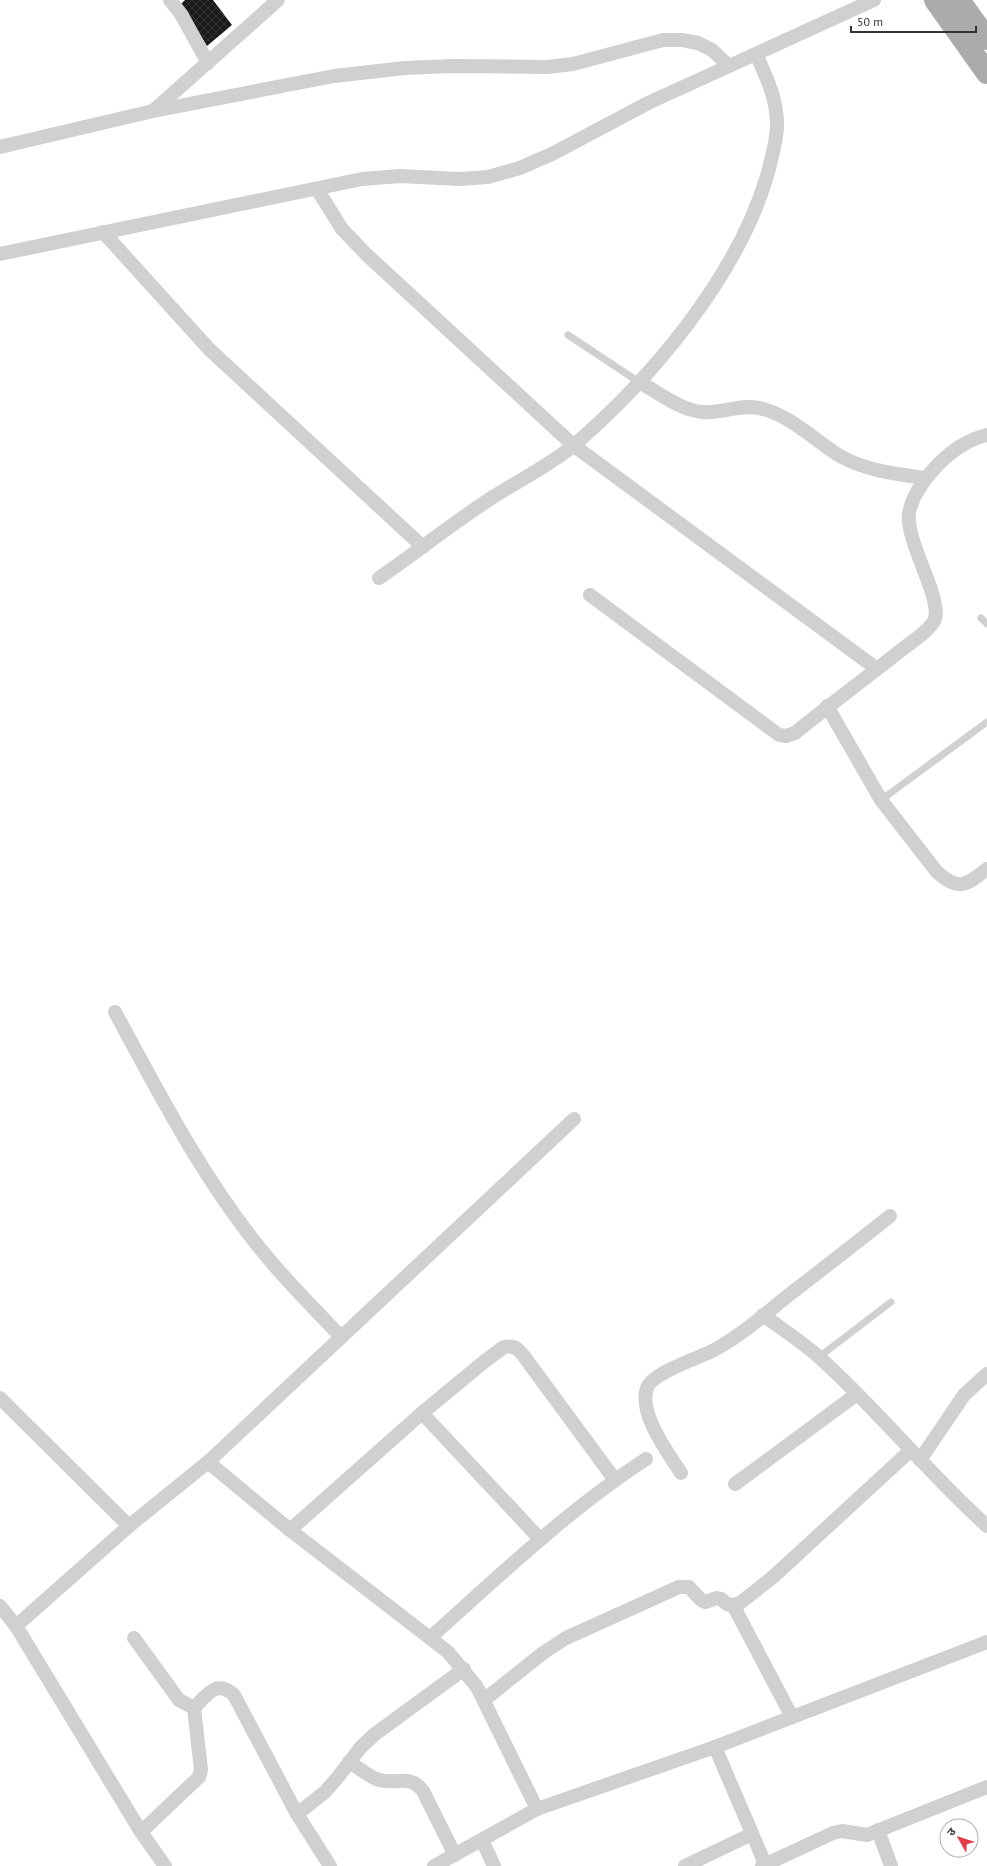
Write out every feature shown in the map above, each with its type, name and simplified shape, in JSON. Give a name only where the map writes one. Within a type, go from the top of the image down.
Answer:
[{"type":"main road","points":[[934,0],[987,73]]},
{"type":"main road","points":[[959,0],[987,39]]},
{"type":"street","points":[[170,0],[182,14],[208,63]]},
{"type":"street","points":[[153,111],[278,0]]},
{"type":"street","points":[[0,254],[362,179],[400,176],[460,179],[488,176],[520,168],[554,153],[648,103],[874,0]]},
{"type":"street","points":[[0,147],[153,111],[334,76],[405,68],[452,66],[554,66],[574,64],[663,40],[682,40],[698,43],[712,50],[729,66]]},
{"type":"street","points":[[379,578],[492,498],[540,470],[573,445],[639,382],[700,306],[734,254],[759,201],[771,161],[777,128],[775,102],[756,54]]},
{"type":"street","points":[[317,188],[342,229],[367,255],[573,445],[877,669]]},
{"type":"street","points":[[103,232],[209,349],[423,547]]},
{"type":"street","points":[[639,382],[692,410],[703,412],[742,407],[760,408],[779,415],[841,456],[858,465],[877,471],[926,478]]},
{"type":"street","points":[[590,595],[779,735],[786,736],[795,733],[827,706],[927,630],[934,621],[936,612],[933,594],[911,530],[909,514],[914,497],[926,478],[942,460],[962,445],[987,435]]},
{"type":"street","points":[[827,706],[881,800],[937,872],[948,882],[957,885],[966,884],[987,869]]},
{"type":"street","points":[[115,1012],[176,1125],[214,1185],[263,1253],[341,1337]]},
{"type":"street","points":[[16,1626],[129,1526],[208,1462],[574,1119]]},
{"type":"street","points":[[681,1473],[653,1427],[645,1401],[646,1390],[650,1382],[658,1376],[717,1349],[763,1316],[890,1216]]},
{"type":"street","points":[[763,1316],[819,1357],[987,1526]]},
{"type":"street","points":[[290,1530],[422,1413],[504,1347],[516,1347],[523,1355],[615,1480]]},
{"type":"street","points":[[733,1606],[740,1603],[772,1577],[915,1455],[964,1395],[987,1374]]},
{"type":"street","points":[[736,1484],[857,1394]]},
{"type":"street","points":[[0,1398],[129,1526]]},
{"type":"street","points":[[422,1413],[540,1540]]},
{"type":"street","points":[[431,1637],[540,1540],[615,1480],[646,1459]]},
{"type":"street","points":[[208,1462],[290,1530],[431,1637],[448,1652],[464,1669],[484,1700],[537,1809]]},
{"type":"street","points":[[484,1700],[543,1652],[566,1638],[679,1587],[690,1587],[701,1600],[705,1602],[717,1598],[733,1606],[792,1717]]},
{"type":"street","points":[[0,1606],[16,1626],[141,1832],[165,1866]]},
{"type":"street","points":[[134,1638],[179,1700],[194,1708]]},
{"type":"street","points":[[434,1866],[537,1809],[715,1747],[987,1642]]},
{"type":"street","points":[[296,1814],[325,1792],[338,1778],[361,1747],[375,1734],[464,1669]]},
{"type":"street","points":[[194,1708],[214,1689],[222,1687],[234,1695],[296,1814],[330,1866]]},
{"type":"street","points":[[141,1832],[199,1777],[201,1770],[194,1708]]},
{"type":"street","points":[[715,1747],[764,1865],[832,1833],[842,1831],[867,1835],[987,1787]]},
{"type":"street","points":[[349,1762],[377,1779],[395,1782],[412,1781],[417,1783],[423,1791],[455,1855]]},
{"type":"street","points":[[878,1830],[891,1866]]},
{"type":"street","points":[[685,1866],[752,1834]]},
{"type":"street","points":[[482,1840],[494,1866]]},
{"type":"lane","points":[[568,335],[639,382]]},
{"type":"lane","points":[[981,618],[987,624]]},
{"type":"lane","points":[[881,800],[987,722]]},
{"type":"lane","points":[[819,1357],[891,1302]]},
{"type":"building","points":[[185,0],[213,0],[232,25],[207,46],[181,4]]}]
